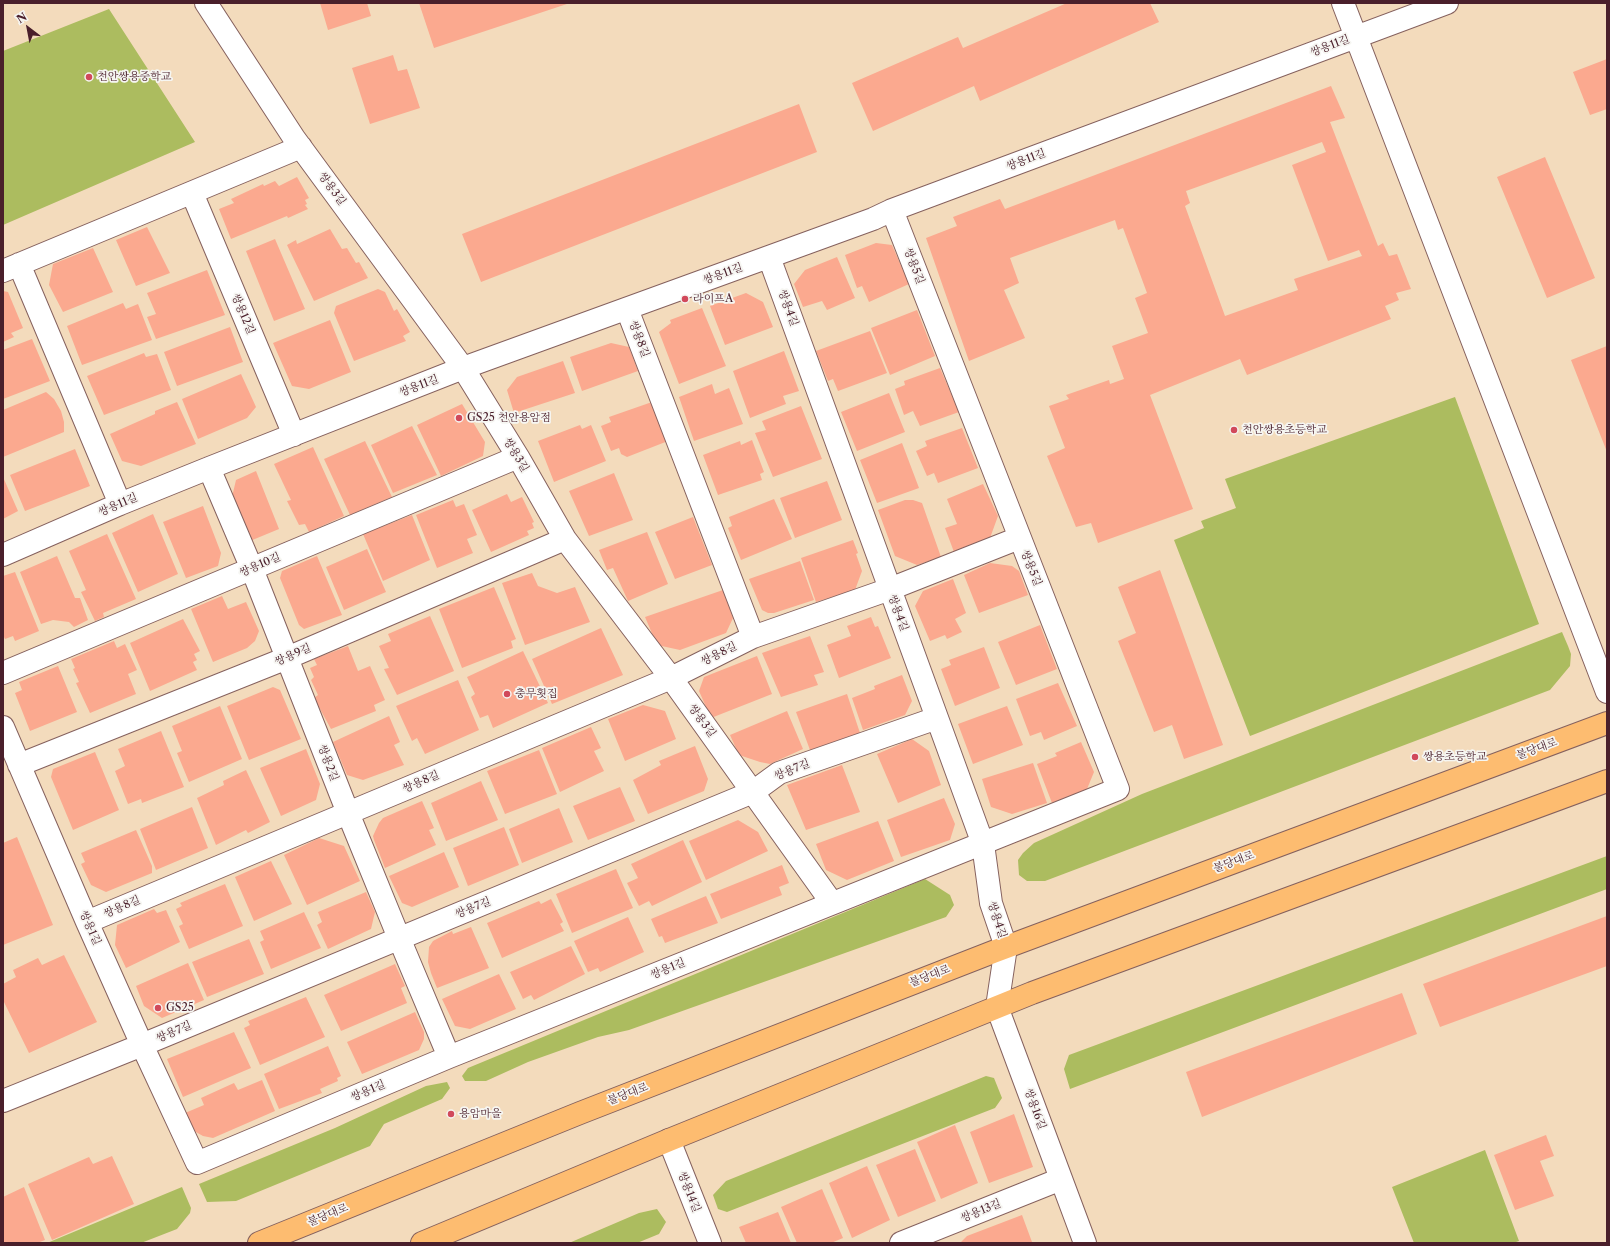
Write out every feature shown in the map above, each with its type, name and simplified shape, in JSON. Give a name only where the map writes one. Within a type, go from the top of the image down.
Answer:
[{"type":"main road","name":"불당대로","points":[[259,1243],[580,1113],[1006,947],[1607,723]]},
{"type":"main road","points":[[422,1243],[668,1140],[1040,990],[1607,781]]},
{"type":"street","name":"쌍용3길","points":[[206,3],[301,147],[464,368],[518,457],[565,539],[671,678],[832,903]]},
{"type":"street","points":[[1343,3],[1607,692]]},
{"type":"street","name":"쌍용11길","points":[[3,555],[120,504],[464,368],[873,219],[892,210],[1447,3]]},
{"type":"street","points":[[120,504],[11,268],[301,147]]},
{"type":"street","name":"쌍용12길","points":[[192,193],[294,435]]},
{"type":"street","name":"쌍용5길","points":[[892,210],[1118,789],[983,844]]},
{"type":"street","name":"쌍용4길","points":[[769,257],[983,844],[991,903],[1006,947],[1002,973]]},
{"type":"street","name":"쌍용8길","points":[[627,309],[753,637]]},
{"type":"street","name":"쌍용10길","points":[[3,673],[518,457]]},
{"type":"street","name":"쌍용2길","points":[[209,468],[252,569],[348,813],[449,1057]]},
{"type":"street","name":"쌍용8길","points":[[87,922],[671,678],[753,637],[890,589],[1019,538]]},
{"type":"street","name":"쌍용9길","points":[[19,765],[287,658],[565,539]]},
{"type":"street","name":"쌍용7길","points":[[5,1095],[142,1046],[753,792],[779,774],[938,718]]},
{"type":"street","name":"쌍용1길","points":[[3,727],[142,1046],[197,1163],[449,1057],[983,844]]},
{"type":"street","name":"쌍용16길","points":[[1002,973],[997,1007],[1085,1243]]},
{"type":"street","name":"쌍용14길","points":[[668,1140],[710,1243]]},
{"type":"street","name":"쌍용13길","points":[[908,1242],[1061,1180]]},
{"type":"green space","name":"천안쌍용중학교","points":[[109,9],[195,142],[3,225],[3,51]]},
{"type":"green space","points":[[1455,397],[1539,624],[1250,736],[1174,540],[1204,528],[1201,521],[1236,508],[1225,479]]},
{"type":"green space","points":[[1562,632],[1571,654],[1570,666],[1550,690],[1045,881],[1027,881],[1019,875],[1018,860],[1034,843],[1142,794]]},
{"type":"green space","points":[[1607,856],[1607,889],[1070,1089],[1064,1069],[1069,1055]]},
{"type":"green space","points":[[925,879],[950,895],[954,905],[946,917],[629,1030],[598,1037],[528,1062],[486,1081],[465,1081],[462,1076],[468,1068]]},
{"type":"green space","points":[[986,1076],[994,1078],[1002,1098],[995,1108],[727,1212],[718,1209],[713,1195],[726,1181]]},
{"type":"green space","points":[[447,1082],[450,1088],[442,1099],[384,1124],[370,1146],[236,1201],[207,1202],[199,1184],[335,1128],[426,1086]]},
{"type":"green space","points":[[1485,1150],[1519,1241],[1513,1243],[1414,1243],[1392,1187]]},
{"type":"green space","points":[[182,1187],[191,1208],[190,1213],[177,1229],[141,1243],[47,1243]]},
{"type":"green space","points":[[657,1209],[666,1222],[659,1234],[637,1243],[569,1243],[639,1213]]},
{"type":"building","points":[[320,3],[367,3],[371,16],[328,30]]},
{"type":"building","points":[[419,3],[570,3],[434,48]]},
{"type":"building","points":[[1067,3],[1150,3],[1159,22],[980,101],[974,86],[873,131],[852,83],[958,37],[963,48]]},
{"type":"building","points":[[393,55],[398,71],[407,69],[420,108],[370,124],[352,68]]},
{"type":"building","points":[[1607,59],[1607,109],[1590,115],[1573,72]]},
{"type":"building","points":[[1331,86],[1345,118],[1330,122],[1378,246],[1383,243],[1389,256],[1397,254],[1411,289],[1396,293],[1399,300],[1385,306],[1391,319],[1247,375],[1240,359],[1150,395],[1193,509],[1098,543],[1091,523],[1076,527],[1047,456],[1065,448],[1049,406],[1069,399],[1066,395],[1109,380],[1110,384],[1124,379],[1112,346],[1148,333],[1135,298],[1147,293],[1123,228],[1118,230],[1115,220],[1010,258],[1019,283],[1004,290],[1025,338],[969,361],[926,238],[957,226],[953,217],[1000,199],[1005,209]],"holes":[[[1322,142],[1326,152],[1292,165],[1328,261],[1359,250],[1362,256],[1294,279],[1298,290],[1225,316],[1185,206],[1190,203],[1186,191]]]},
{"type":"building","points":[[799,104],[817,152],[481,282],[462,234]]},
{"type":"building","points":[[1545,157],[1595,278],[1547,298],[1497,177]]},
{"type":"building","points":[[297,177],[309,198],[305,200],[307,204],[305,205],[308,209],[231,239],[219,209],[234,203],[231,199],[263,184],[264,186],[275,181],[279,186]]},
{"type":"building","points":[[147,227],[170,273],[136,286],[116,240]]},
{"type":"building","points":[[330,229],[342,249],[347,248],[356,263],[359,262],[368,278],[314,301],[287,245],[296,240],[297,244]]},
{"type":"building","points":[[275,239],[305,309],[274,321],[246,251]]},
{"type":"building","points":[[876,243],[892,245],[909,284],[869,302],[862,286],[857,288],[845,255]]},
{"type":"building","points":[[93,248],[113,292],[63,312],[49,285],[53,264]]},
{"type":"building","points":[[837,257],[855,298],[827,310],[822,301],[803,307],[794,284],[805,270]]},
{"type":"building","points":[[207,270],[225,315],[156,339],[147,317],[156,314],[147,293]]},
{"type":"building","points":[[378,289],[385,292],[394,311],[397,309],[410,332],[403,336],[406,341],[354,361],[334,313],[336,306]]},
{"type":"building","points":[[3,291],[8,292],[23,328],[11,333],[14,337],[3,342]]},
{"type":"building","points":[[746,293],[763,302],[773,327],[725,345],[710,306]]},
{"type":"building","points":[[123,303],[126,309],[138,304],[152,340],[82,365],[67,326]]},
{"type":"building","points":[[702,308],[726,366],[679,384],[659,332],[671,323],[670,320]]},
{"type":"building","points":[[917,310],[935,356],[890,375],[871,328]]},
{"type":"building","points":[[330,320],[351,372],[309,389],[292,386],[273,343]]},
{"type":"building","points":[[230,327],[243,362],[177,386],[164,352]]},
{"type":"building","points":[[870,331],[887,373],[838,391],[833,379],[828,381],[816,351]]},
{"type":"building","points":[[32,339],[50,381],[3,399],[3,350]]},
{"type":"building","points":[[611,343],[629,347],[638,371],[582,391],[570,357]]},
{"type":"building","points":[[1607,346],[1607,452],[1571,360]]},
{"type":"building","points":[[784,351],[799,391],[783,396],[786,404],[750,418],[733,371]]},
{"type":"building","points":[[144,353],[146,357],[157,354],[171,390],[104,415],[87,376]]},
{"type":"building","points":[[563,361],[575,393],[514,413],[507,390],[517,377]]},
{"type":"building","points":[[940,368],[959,412],[920,426],[913,411],[904,415],[895,389],[905,385],[904,381]]},
{"type":"building","points":[[241,374],[256,407],[247,418],[198,439],[182,399]]},
{"type":"building","points":[[712,384],[715,394],[729,388],[743,424],[694,441],[679,397]]},
{"type":"building","points":[[46,392],[54,399],[61,411],[64,422],[64,432],[3,457],[3,410]]},
{"type":"building","points":[[889,393],[905,432],[857,451],[841,412]]},
{"type":"building","points":[[177,402],[196,444],[141,466],[122,461],[110,434],[155,414],[155,411]]},
{"type":"building","points":[[652,402],[668,441],[627,457],[621,454],[619,448],[611,451],[601,426],[611,422],[609,417]]},
{"type":"building","points":[[462,404],[485,442],[483,456],[441,476],[417,425]]},
{"type":"building","points":[[801,406],[822,459],[773,477],[755,433],[766,430],[762,421]]},
{"type":"building","points":[[580,425],[582,429],[591,425],[606,461],[554,482],[538,441]]},
{"type":"building","points":[[412,426],[437,475],[393,493],[371,445]]},
{"type":"building","points":[[962,428],[978,468],[938,483],[934,473],[927,476],[916,451],[927,446],[925,441]]},
{"type":"building","points":[[752,440],[764,472],[760,474],[762,480],[718,495],[703,455],[740,441],[741,445]]},
{"type":"building","points":[[365,441],[392,497],[350,515],[324,459]]},
{"type":"building","points":[[902,443],[919,488],[877,503],[860,460]]},
{"type":"building","points":[[313,447],[344,516],[309,532],[305,524],[299,525],[287,501],[291,500],[274,464]]},
{"type":"building","points":[[75,449],[90,486],[25,511],[10,475]]},
{"type":"building","points":[[256,471],[279,529],[250,541],[232,497],[236,480]]},
{"type":"building","points":[[614,473],[633,520],[589,536],[569,491]]},
{"type":"building","points":[[3,477],[18,511],[3,519]]},
{"type":"building","points":[[827,481],[842,520],[795,538],[780,498]]},
{"type":"building","points":[[983,484],[998,516],[990,538],[954,552],[945,528],[957,524],[947,499]]},
{"type":"building","points":[[507,494],[511,502],[522,497],[534,522],[532,523],[534,528],[527,531],[529,535],[491,552],[472,510]]},
{"type":"building","points":[[774,499],[792,539],[741,560],[728,528],[732,526],[729,517]]},
{"type":"building","points":[[453,500],[456,507],[464,504],[477,535],[467,539],[473,553],[437,568],[416,515]]},
{"type":"building","points":[[905,500],[913,500],[922,503],[941,557],[917,565],[895,556],[878,510]]},
{"type":"building","points":[[203,506],[221,553],[218,566],[186,578],[163,522]]},
{"type":"building","points":[[153,514],[178,574],[138,592],[112,533]]},
{"type":"building","points":[[412,515],[430,560],[383,581],[363,534]]},
{"type":"building","points":[[693,517],[712,565],[675,579],[655,532]]},
{"type":"building","points":[[647,532],[668,584],[628,601],[613,568],[607,570],[599,550]]},
{"type":"building","points":[[107,534],[136,599],[103,613],[104,617],[95,621],[81,592],[86,590],[69,551]]},
{"type":"building","points":[[853,540],[862,571],[855,590],[816,602],[801,558]]},
{"type":"building","points":[[367,549],[386,592],[344,610],[326,567]]},
{"type":"building","points":[[57,556],[75,598],[80,598],[88,620],[74,627],[69,622],[53,620],[41,624],[20,572]]},
{"type":"building","points":[[317,556],[342,615],[304,629],[299,625],[280,578],[282,571]]},
{"type":"building","points":[[800,561],[814,600],[774,613],[768,613],[762,610],[749,579]]},
{"type":"building","points":[[990,563],[1012,566],[1019,571],[1028,595],[979,613],[964,575]]},
{"type":"building","points":[[1160,570],[1223,745],[1184,759],[1172,725],[1154,732],[1118,641],[1136,633],[1118,587]]},
{"type":"building","points":[[15,572],[39,631],[15,641],[13,636],[5,639],[3,635],[3,576]]},
{"type":"building","points":[[532,573],[538,586],[557,593],[575,587],[590,622],[525,645],[502,583]]},
{"type":"building","points":[[953,579],[966,613],[955,619],[962,632],[947,639],[945,635],[930,641],[915,606],[923,591]]},
{"type":"building","points":[[494,587],[516,639],[511,641],[513,648],[462,668],[439,609]]},
{"type":"building","points":[[723,590],[733,618],[726,633],[680,650],[657,645],[645,617]]},
{"type":"building","points":[[222,596],[228,609],[246,602],[259,631],[255,641],[247,648],[213,662],[191,609]]},
{"type":"building","points":[[430,616],[454,671],[397,695],[384,669],[389,668],[379,646],[391,641],[388,634]]},
{"type":"building","points":[[871,617],[875,627],[878,626],[891,658],[839,678],[827,645],[851,636],[847,626]]},
{"type":"building","points":[[183,619],[200,651],[194,654],[197,660],[193,662],[197,670],[150,691],[130,643]]},
{"type":"building","points":[[1040,625],[1057,669],[1016,685],[998,642]]},
{"type":"building","points":[[601,628],[623,675],[552,704],[532,659]]},
{"type":"building","points":[[810,636],[824,672],[814,675],[818,685],[781,697],[762,653]]},
{"type":"building","points":[[114,641],[117,648],[125,644],[137,670],[128,674],[136,694],[90,713],[76,683],[79,682],[73,669],[75,668],[71,659]]},
{"type":"building","points":[[348,646],[358,671],[370,666],[385,700],[374,705],[376,711],[331,729],[314,698],[318,695],[311,680],[314,677],[310,668],[317,665],[314,659]]},
{"type":"building","points":[[984,647],[1000,688],[955,706],[941,669],[951,665],[949,660]]},
{"type":"building","points":[[523,651],[548,703],[493,728],[488,715],[480,718],[471,697],[475,694],[467,677]]},
{"type":"building","points":[[757,656],[772,694],[711,718],[699,691],[704,677]]},
{"type":"building","points":[[58,666],[77,712],[30,731],[15,693],[22,690],[19,682]]},
{"type":"building","points":[[902,675],[912,701],[905,715],[863,730],[852,698],[875,689],[874,686]]},
{"type":"building","points":[[458,680],[479,730],[425,754],[417,738],[412,741],[396,706]]},
{"type":"building","points":[[1058,683],[1077,726],[1044,740],[1041,732],[1030,736],[1016,699]]},
{"type":"building","points":[[273,687],[280,690],[301,739],[249,760],[227,706]]},
{"type":"building","points":[[847,694],[860,733],[810,750],[796,712]]},
{"type":"building","points":[[643,705],[665,711],[676,739],[625,761],[608,719]]},
{"type":"building","points":[[220,706],[242,759],[189,782],[177,753],[182,751],[172,726]]},
{"type":"building","points":[[1007,706],[1023,745],[973,764],[958,724]]},
{"type":"building","points":[[787,711],[803,749],[770,764],[739,755],[730,735]]},
{"type":"building","points":[[389,716],[400,742],[394,745],[404,765],[363,780],[347,775],[333,742]]},
{"type":"building","points":[[591,727],[601,748],[594,751],[604,771],[560,792],[542,748]]},
{"type":"building","points":[[161,731],[184,787],[142,803],[141,799],[128,804],[115,771],[125,766],[118,749]]},
{"type":"building","points":[[912,739],[929,751],[941,785],[898,803],[877,754]]},
{"type":"building","points":[[1081,742],[1094,772],[1087,789],[1052,803],[1037,764],[1057,756],[1055,753]]},
{"type":"building","points":[[695,746],[708,779],[704,791],[648,814],[633,780],[661,765],[659,761]]},
{"type":"building","points":[[306,749],[320,784],[316,800],[281,816],[260,768]]},
{"type":"building","points":[[539,750],[557,794],[505,814],[487,771]]},
{"type":"building","points":[[95,752],[119,810],[73,830],[51,777],[53,769]]},
{"type":"building","points":[[1033,763],[1047,803],[1012,814],[991,807],[982,779]]},
{"type":"building","points":[[842,765],[860,812],[806,830],[787,785]]},
{"type":"building","points":[[246,770],[270,822],[248,833],[246,830],[216,845],[197,798],[224,785],[223,781]]},
{"type":"building","points":[[481,781],[498,820],[446,841],[431,803]]},
{"type":"building","points":[[620,787],[635,821],[588,840],[573,806]]},
{"type":"building","points":[[944,798],[955,824],[950,840],[901,857],[887,820]]},
{"type":"building","points":[[422,801],[434,828],[429,830],[436,845],[385,868],[373,836],[379,823],[383,818]]},
{"type":"building","points":[[192,807],[208,848],[156,870],[140,829]]},
{"type":"building","points":[[559,808],[573,842],[522,863],[509,829]]},
{"type":"building","points":[[738,820],[758,832],[768,851],[706,880],[689,841]]},
{"type":"building","points":[[878,821],[894,861],[847,880],[826,870],[816,844]]},
{"type":"building","points":[[504,827],[519,865],[468,886],[453,848]]},
{"type":"building","points":[[136,830],[152,866],[152,873],[106,892],[91,885],[81,864],[85,862],[81,853]]},
{"type":"building","points":[[17,837],[53,925],[3,945],[3,843]]},
{"type":"building","points":[[319,838],[344,846],[360,881],[307,905],[284,855]]},
{"type":"building","points":[[683,840],[702,882],[652,906],[649,901],[639,906],[627,883],[638,878],[631,864]]},
{"type":"building","points":[[444,852],[459,887],[412,907],[402,903],[389,876]]},
{"type":"building","points":[[271,861],[292,904],[254,921],[235,877]]},
{"type":"building","points":[[782,865],[789,883],[779,887],[782,895],[721,919],[710,894]]},
{"type":"building","points":[[616,869],[633,908],[572,933],[556,894]]},
{"type":"building","points":[[225,884],[243,926],[189,949],[179,926],[183,924],[176,909],[182,906],[180,903]]},
{"type":"building","points":[[366,892],[375,912],[371,929],[328,949],[317,925],[322,922],[318,912]]},
{"type":"building","points":[[706,896],[718,923],[665,943],[662,936],[659,937],[651,919]]},
{"type":"building","points":[[551,899],[563,922],[560,924],[564,931],[502,958],[487,923],[539,901],[541,904]]},
{"type":"building","points":[[154,909],[157,913],[166,910],[180,942],[126,968],[115,945],[117,925]]},
{"type":"building","points":[[304,912],[321,948],[271,969],[260,942],[264,940],[260,931]]},
{"type":"building","points":[[1607,916],[1607,966],[1440,1027],[1423,984]]},
{"type":"building","points":[[628,917],[644,952],[600,972],[598,968],[588,972],[574,941]]},
{"type":"building","points":[[471,927],[489,968],[437,988],[428,962],[429,947],[433,941],[452,931],[453,934]]},
{"type":"building","points":[[249,939],[264,974],[207,997],[192,962]]},
{"type":"building","points":[[571,946],[585,974],[534,1000],[531,995],[523,999],[510,972]]},
{"type":"building","points":[[64,955],[97,1022],[29,1053],[3,1000],[3,984],[16,977],[13,970],[38,958],[42,965]]},
{"type":"building","points":[[188,963],[204,1000],[162,1018],[144,1006],[136,986]]},
{"type":"building","points":[[395,964],[405,986],[401,988],[407,1003],[341,1031],[324,995]]},
{"type":"building","points":[[499,974],[516,1009],[470,1029],[455,1026],[442,999]]},
{"type":"building","points":[[1402,993],[1417,1034],[1202,1117],[1186,1072]]},
{"type":"building","points":[[306,997],[325,1037],[260,1065],[244,1028],[250,1025],[248,1021]]},
{"type":"building","points":[[415,1012],[424,1032],[424,1039],[419,1050],[362,1074],[347,1042]]},
{"type":"building","points":[[234,1032],[251,1068],[183,1097],[167,1059]]},
{"type":"building","points":[[328,1046],[341,1076],[337,1078],[338,1081],[320,1089],[322,1093],[279,1109],[264,1074]]},
{"type":"building","points":[[262,1080],[275,1111],[213,1138],[203,1136],[194,1131],[185,1113],[204,1105],[201,1098],[234,1083],[238,1090]]},
{"type":"building","points":[[1014,1114],[1033,1167],[989,1183],[970,1132]]},
{"type":"building","points":[[955,1125],[978,1183],[941,1199],[917,1142]]},
{"type":"building","points":[[1546,1135],[1554,1156],[1540,1161],[1554,1196],[1515,1210],[1494,1155]]},
{"type":"building","points":[[915,1149],[936,1201],[898,1217],[876,1165]]},
{"type":"building","points":[[112,1156],[134,1204],[52,1240],[28,1184],[89,1157],[93,1164]]},
{"type":"building","points":[[867,1166],[890,1220],[852,1238],[829,1183]]},
{"type":"building","points":[[24,1187],[45,1240],[37,1243],[3,1243],[3,1197]]},
{"type":"building","points":[[822,1189],[843,1238],[831,1243],[797,1243],[781,1207]]},
{"type":"building","points":[[778,1212],[791,1243],[746,1243],[739,1227]]},
{"type":"building","points":[[1022,1215],[1032,1242],[960,1243],[967,1236]]},
{"type":"place","name":"천안쌍용중학교","points":[[89,77]]},
{"type":"place","name":"라이프A","points":[[685,299]]},
{"type":"place","name":"GS25 천안용암점","points":[[459,418]]},
{"type":"place","name":"천안쌍용초등학교","points":[[1234,430]]},
{"type":"place","name":"충무횟집","points":[[507,694]]},
{"type":"place","name":"쌍용초등학교","points":[[1415,757]]},
{"type":"place","name":"GS25","points":[[158,1008]]},
{"type":"place","name":"용암마을","points":[[451,1114]]}]
